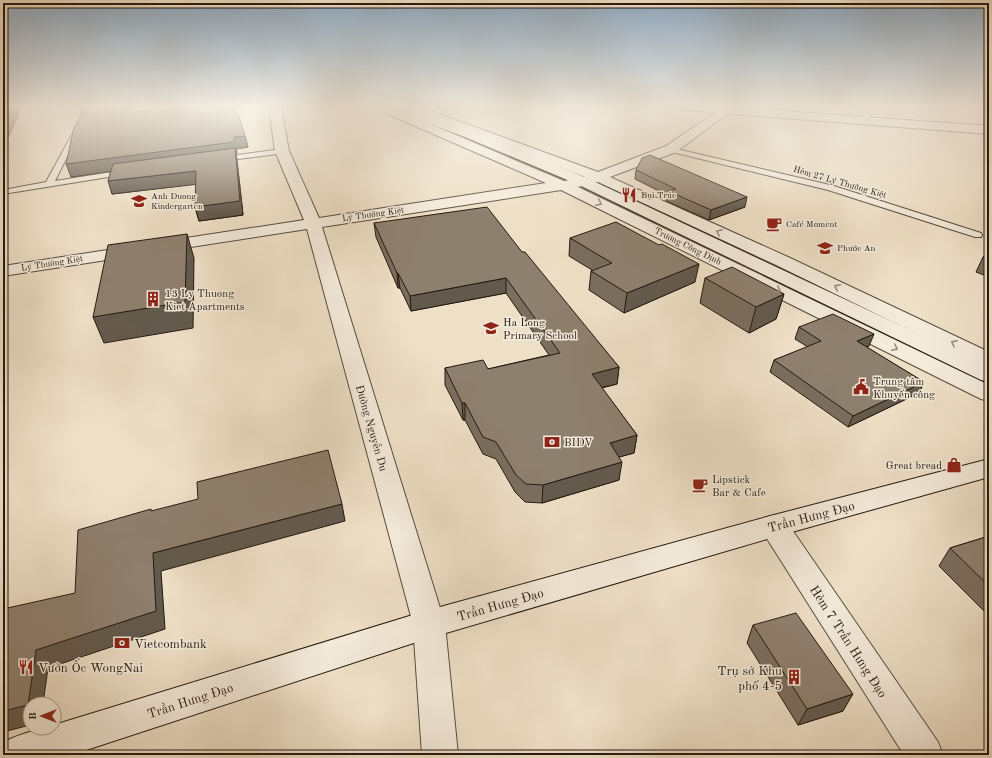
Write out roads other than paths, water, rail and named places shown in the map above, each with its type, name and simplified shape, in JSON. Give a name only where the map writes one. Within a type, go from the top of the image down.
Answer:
[{"type":"street","name":"Đường Nguyễn Du","points":[[280,142],[282,151],[312,223],[429,624],[440,755]]},
{"type":"street","name":"Trương Công Định","points":[[481,142],[564,186],[732,252],[989,360]]},
{"type":"street","name":"Trương Công Định","points":[[488,142],[592,179],[732,252],[989,394]]},
{"type":"street","name":"Lý Thường Kiệt","points":[[3,271],[564,186],[592,179],[671,148],[679,142]]},
{"type":"street","name":"Trương Công Định","points":[[732,252],[989,375]]},
{"type":"street","name":"Trần Hưng Đạo","points":[[15,755],[429,624],[774,526],[989,468]]},
{"type":"street","name":"Hẻm 7 Trần Hưng Đạo","points":[[774,526],[925,755]]},
{"type":"lane","points":[[49,185],[72,142]]},
{"type":"lane","name":"Hẻm 27 Lý Thường Kiệt","points":[[671,148],[831,188],[978,235]]},
{"type":"lane","points":[[214,160],[282,151]]},
{"type":"lane","points":[[3,192],[131,171]]},
{"type":"place","name":"Bụi Trúc","points":[[629,195]]},
{"type":"place","name":"Anh Duong Kindergarten","points":[[139,201]]},
{"type":"place","name":"Café Moment","points":[[774,224]]},
{"type":"place","name":"Phước An","points":[[825,248]]},
{"type":"place","name":"13 Ly Thuong Kiet Apartments","points":[[153,299]]},
{"type":"place","name":"Ha Long Primary School","points":[[491,328]]},
{"type":"place","name":"Trung tâm Khuyến công","points":[[861,387]]},
{"type":"place","name":"BIDV","points":[[552,442]]},
{"type":"place","name":"Great bread","points":[[954,465]]},
{"type":"place","name":"Lipstick Bar & Cafe","points":[[700,485]]},
{"type":"place","name":"Vietcombank","points":[[122,643]]},
{"type":"place","name":"Vườn Ốc WongNai","points":[[26,667]]},
{"type":"place","name":"Trụ sở Khu phố 4-5","points":[[794,677]]}]
